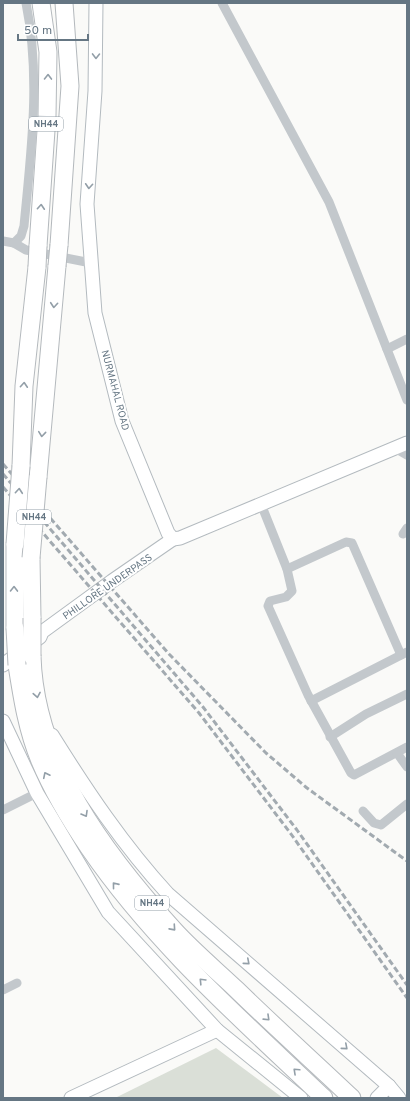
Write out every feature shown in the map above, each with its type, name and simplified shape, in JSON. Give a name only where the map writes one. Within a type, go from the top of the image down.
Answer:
[{"type":"highway","name":"NH44","points":[[41,3],[48,52],[47,116],[37,267],[24,386],[21,466],[15,544],[15,628],[10,665],[40,761],[62,808],[110,878],[153,931],[217,997],[324,1098]]},
{"type":"highway","name":"NH44","points":[[64,3],[70,86],[59,245],[31,558],[32,656],[42,720],[63,776],[103,844],[175,930],[352,1098]]},
{"type":"main road","name":"NURMAHAL ROAD","points":[[96,3],[95,91],[87,204],[95,313],[122,421],[168,533],[173,539]]},
{"type":"main road","points":[[173,539],[180,538],[401,446]]},
{"type":"main road","name":"PHILLORE UNDERPASS","points":[[10,665],[40,637],[42,632],[112,580],[173,539]]},
{"type":"main road","name":"PHILLORE UNDERPASS","points":[[3,655],[36,631],[42,632]]},
{"type":"main road","points":[[42,720],[109,822],[140,864],[168,894],[389,1086],[399,1098]]},
{"type":"main road","points":[[3,721],[37,794],[108,912],[217,1030],[301,1098]]},
{"type":"main road","points":[[71,1098],[217,1030]]},
{"type":"main road","points":[[377,1098],[389,1086]]},
{"type":"street","points":[[14,243],[21,236],[24,226],[34,112],[32,30],[26,3]]},
{"type":"street","points":[[222,3],[329,202],[407,400]]},
{"type":"street","points":[[3,241],[14,243],[26,250],[91,263]]},
{"type":"street","points":[[387,349],[407,339]]},
{"type":"street","points":[[401,446],[407,455]]},
{"type":"street","points":[[261,504],[287,569],[292,591],[286,597],[268,604],[311,701],[330,737],[353,775],[407,747]]},
{"type":"street","points":[[287,569],[346,542],[352,542],[404,654],[311,701]]},
{"type":"street","points":[[330,737],[366,714],[407,694]]},
{"type":"street","points":[[397,753],[407,767]]},
{"type":"street","points":[[3,810],[37,794]]},
{"type":"street","points":[[362,811],[374,823],[381,825],[407,804]]},
{"type":"street","points":[[3,990],[17,983]]},
{"type":"shaded area","points":[[216,1048],[283,1098],[115,1098]]},
{"type":"railway","points":[[3,464],[169,654],[266,753],[307,788],[407,861]]},
{"type":"railway","points":[[3,474],[203,707],[297,830],[407,985]]},
{"type":"railway","points":[[3,487],[199,713],[291,834],[407,998]]}]
